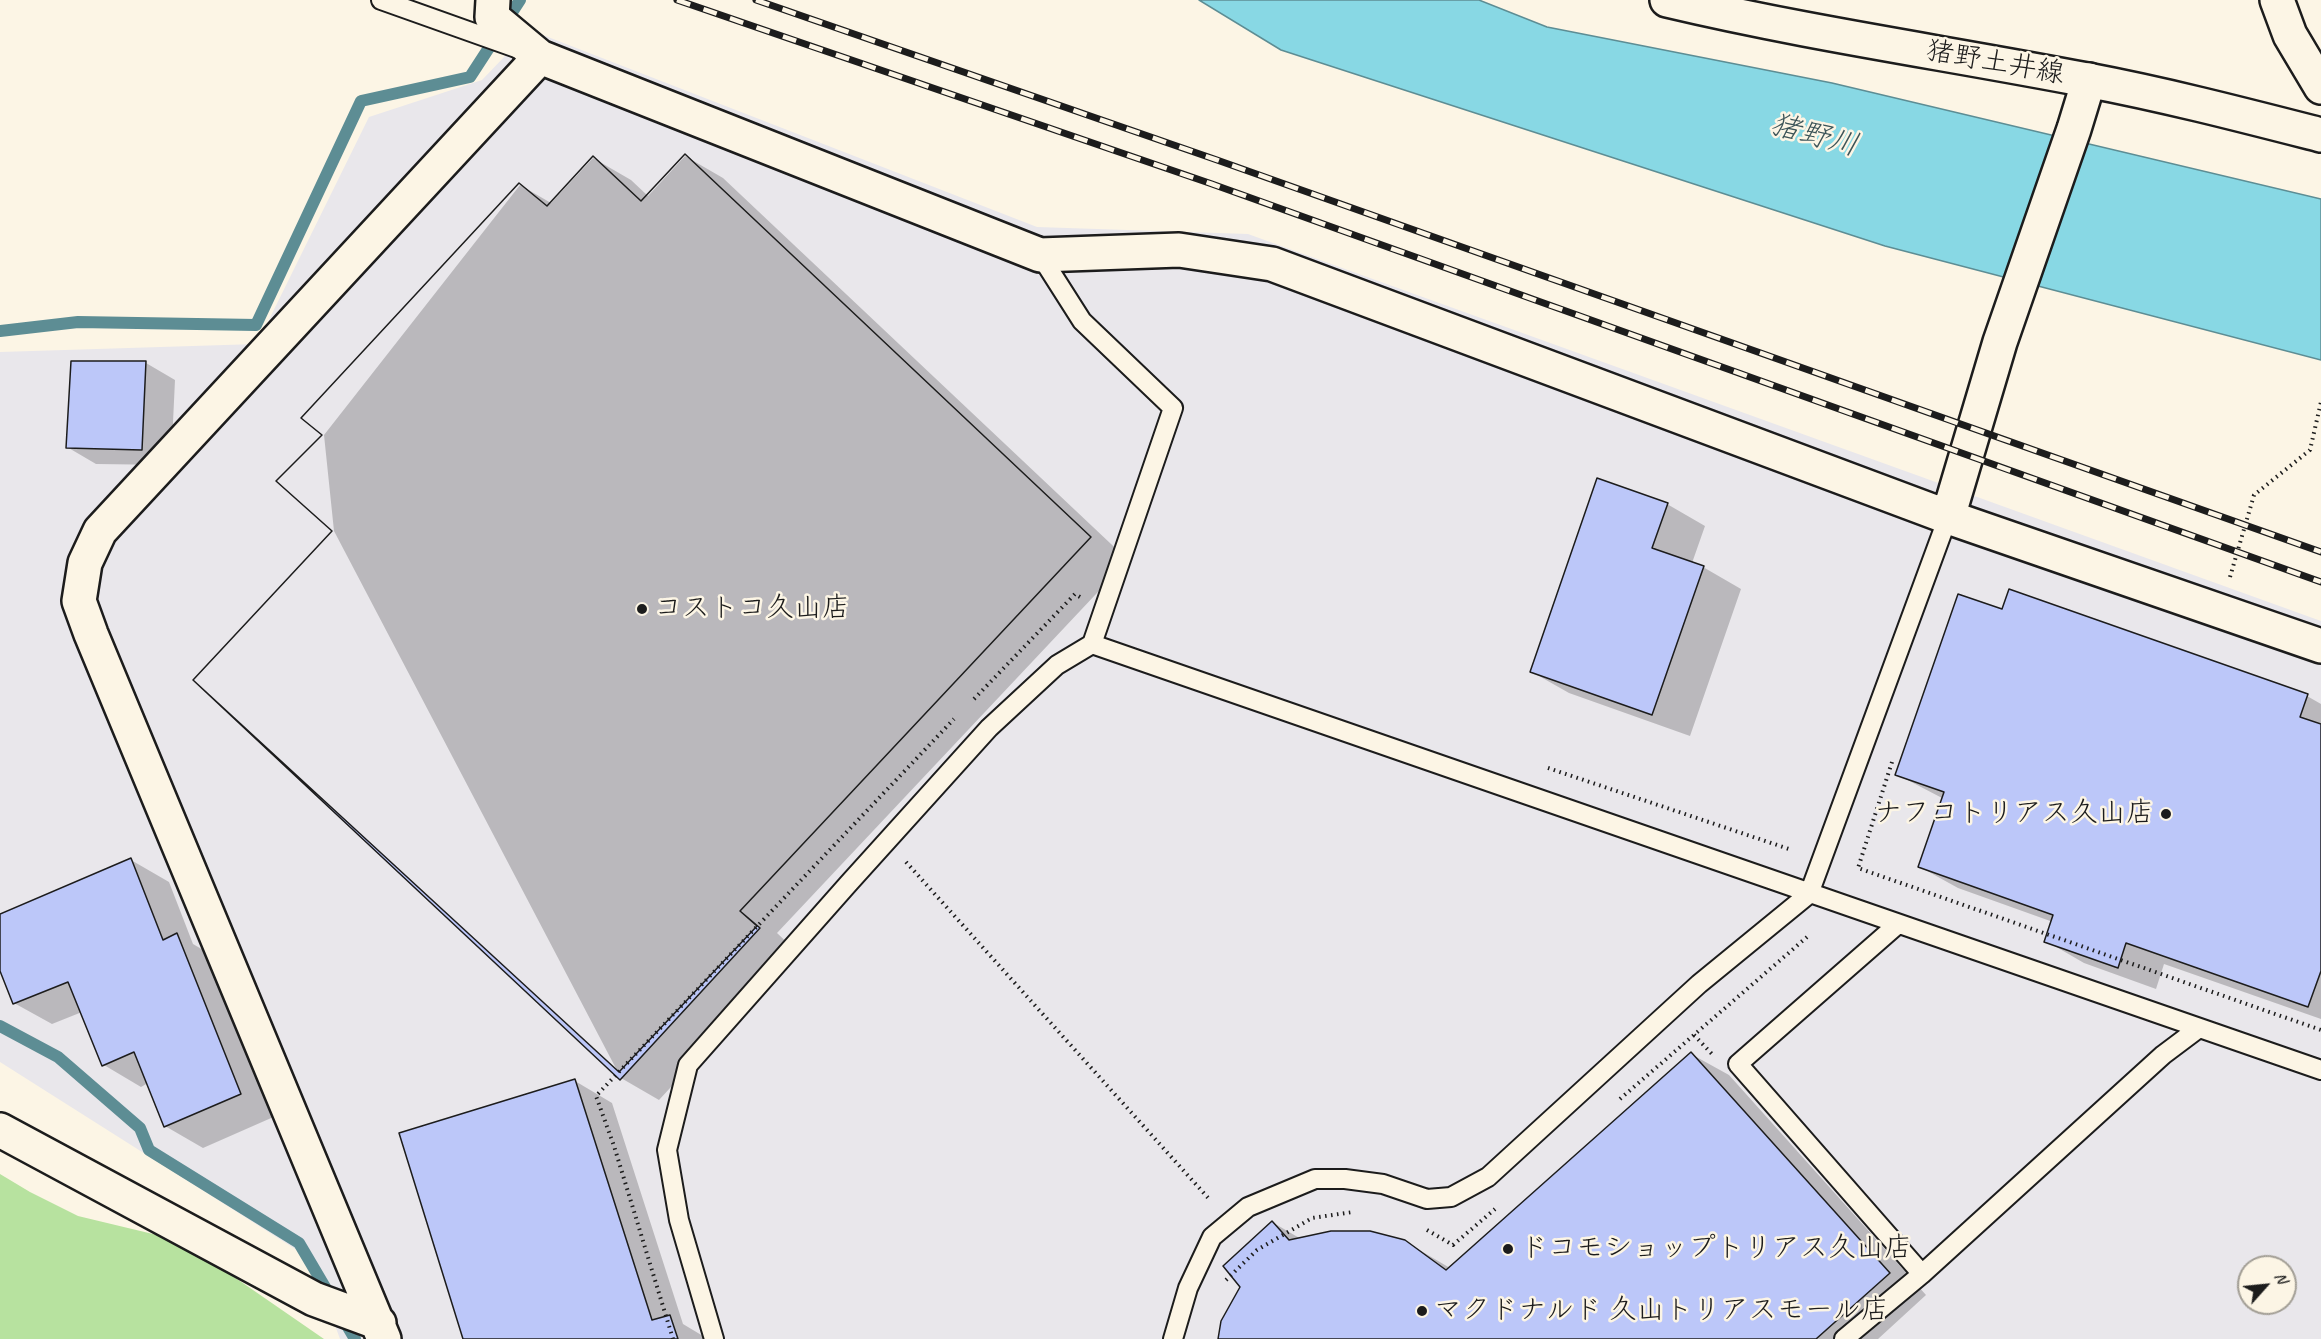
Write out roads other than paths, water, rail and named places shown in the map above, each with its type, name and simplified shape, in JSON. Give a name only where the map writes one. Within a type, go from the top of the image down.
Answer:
[{"type":"street","points":[[493,0],[492,17],[540,57],[1041,255],[1179,250],[1272,264],[1948,517],[2321,646]]},
{"type":"street","name":"猪野土井線","points":[[1667,0],[1739,17],[2089,80],[2176,98],[2321,135]]},
{"type":"street","points":[[2277,0],[2290,35],[2321,87]]},
{"type":"street","points":[[381,1331],[91,634],[80,601],[84,563],[100,531],[540,57]]},
{"type":"street","points":[[1948,517],[2000,342],[2089,80]]},
{"type":"street","points":[[0,1130],[314,1299],[381,1331]]},
{"type":"lane","points":[[381,0],[540,57]]},
{"type":"lane","points":[[714,1339],[679,1220],[667,1150],[688,1065],[989,728],[1057,665],[1092,644],[1173,408],[1082,321],[1041,255]]},
{"type":"lane","points":[[1173,1339],[1188,1288],[1212,1237],[1248,1207],[1315,1179],[1345,1179],[1383,1184],[1427,1199],[1451,1197],[1488,1177],[1700,984],[1809,894],[1948,517]]},
{"type":"lane","points":[[1092,644],[2321,1070]]},
{"type":"lane","points":[[1898,924],[1738,1064],[1922,1274]]},
{"type":"lane","points":[[1844,1339],[1922,1274],[2163,1055],[2199,1028]]},
{"type":"water","name":"猪野川","points":[[1199,0],[1479,0],[1547,27],[1832,83],[2321,199],[2321,360],[1885,246],[1281,50]]},
{"type":"waterway","points":[[0,331],[78,322],[256,325],[361,101],[470,77],[520,0]]},
{"type":"waterway","points":[[0,1026],[58,1057],[140,1128],[149,1150],[299,1243],[332,1299]]},
{"type":"waterway","points":[[342,1317],[355,1339]]},
{"type":"railway","points":[[677,0],[1212,184],[2321,582]]},
{"type":"railway","points":[[756,0],[1217,160],[2321,552]]},
{"type":"place","name":"コストコ久山店","points":[[642,609]]},
{"type":"place","name":"ナフコトリアス久山店","points":[[2166,814]]},
{"type":"place","name":"ドコモショップトリアス久山店","points":[[1508,1249]]},
{"type":"place","name":"マクドナルド 久山トリアスモール店","points":[[1422,1311]]}]
